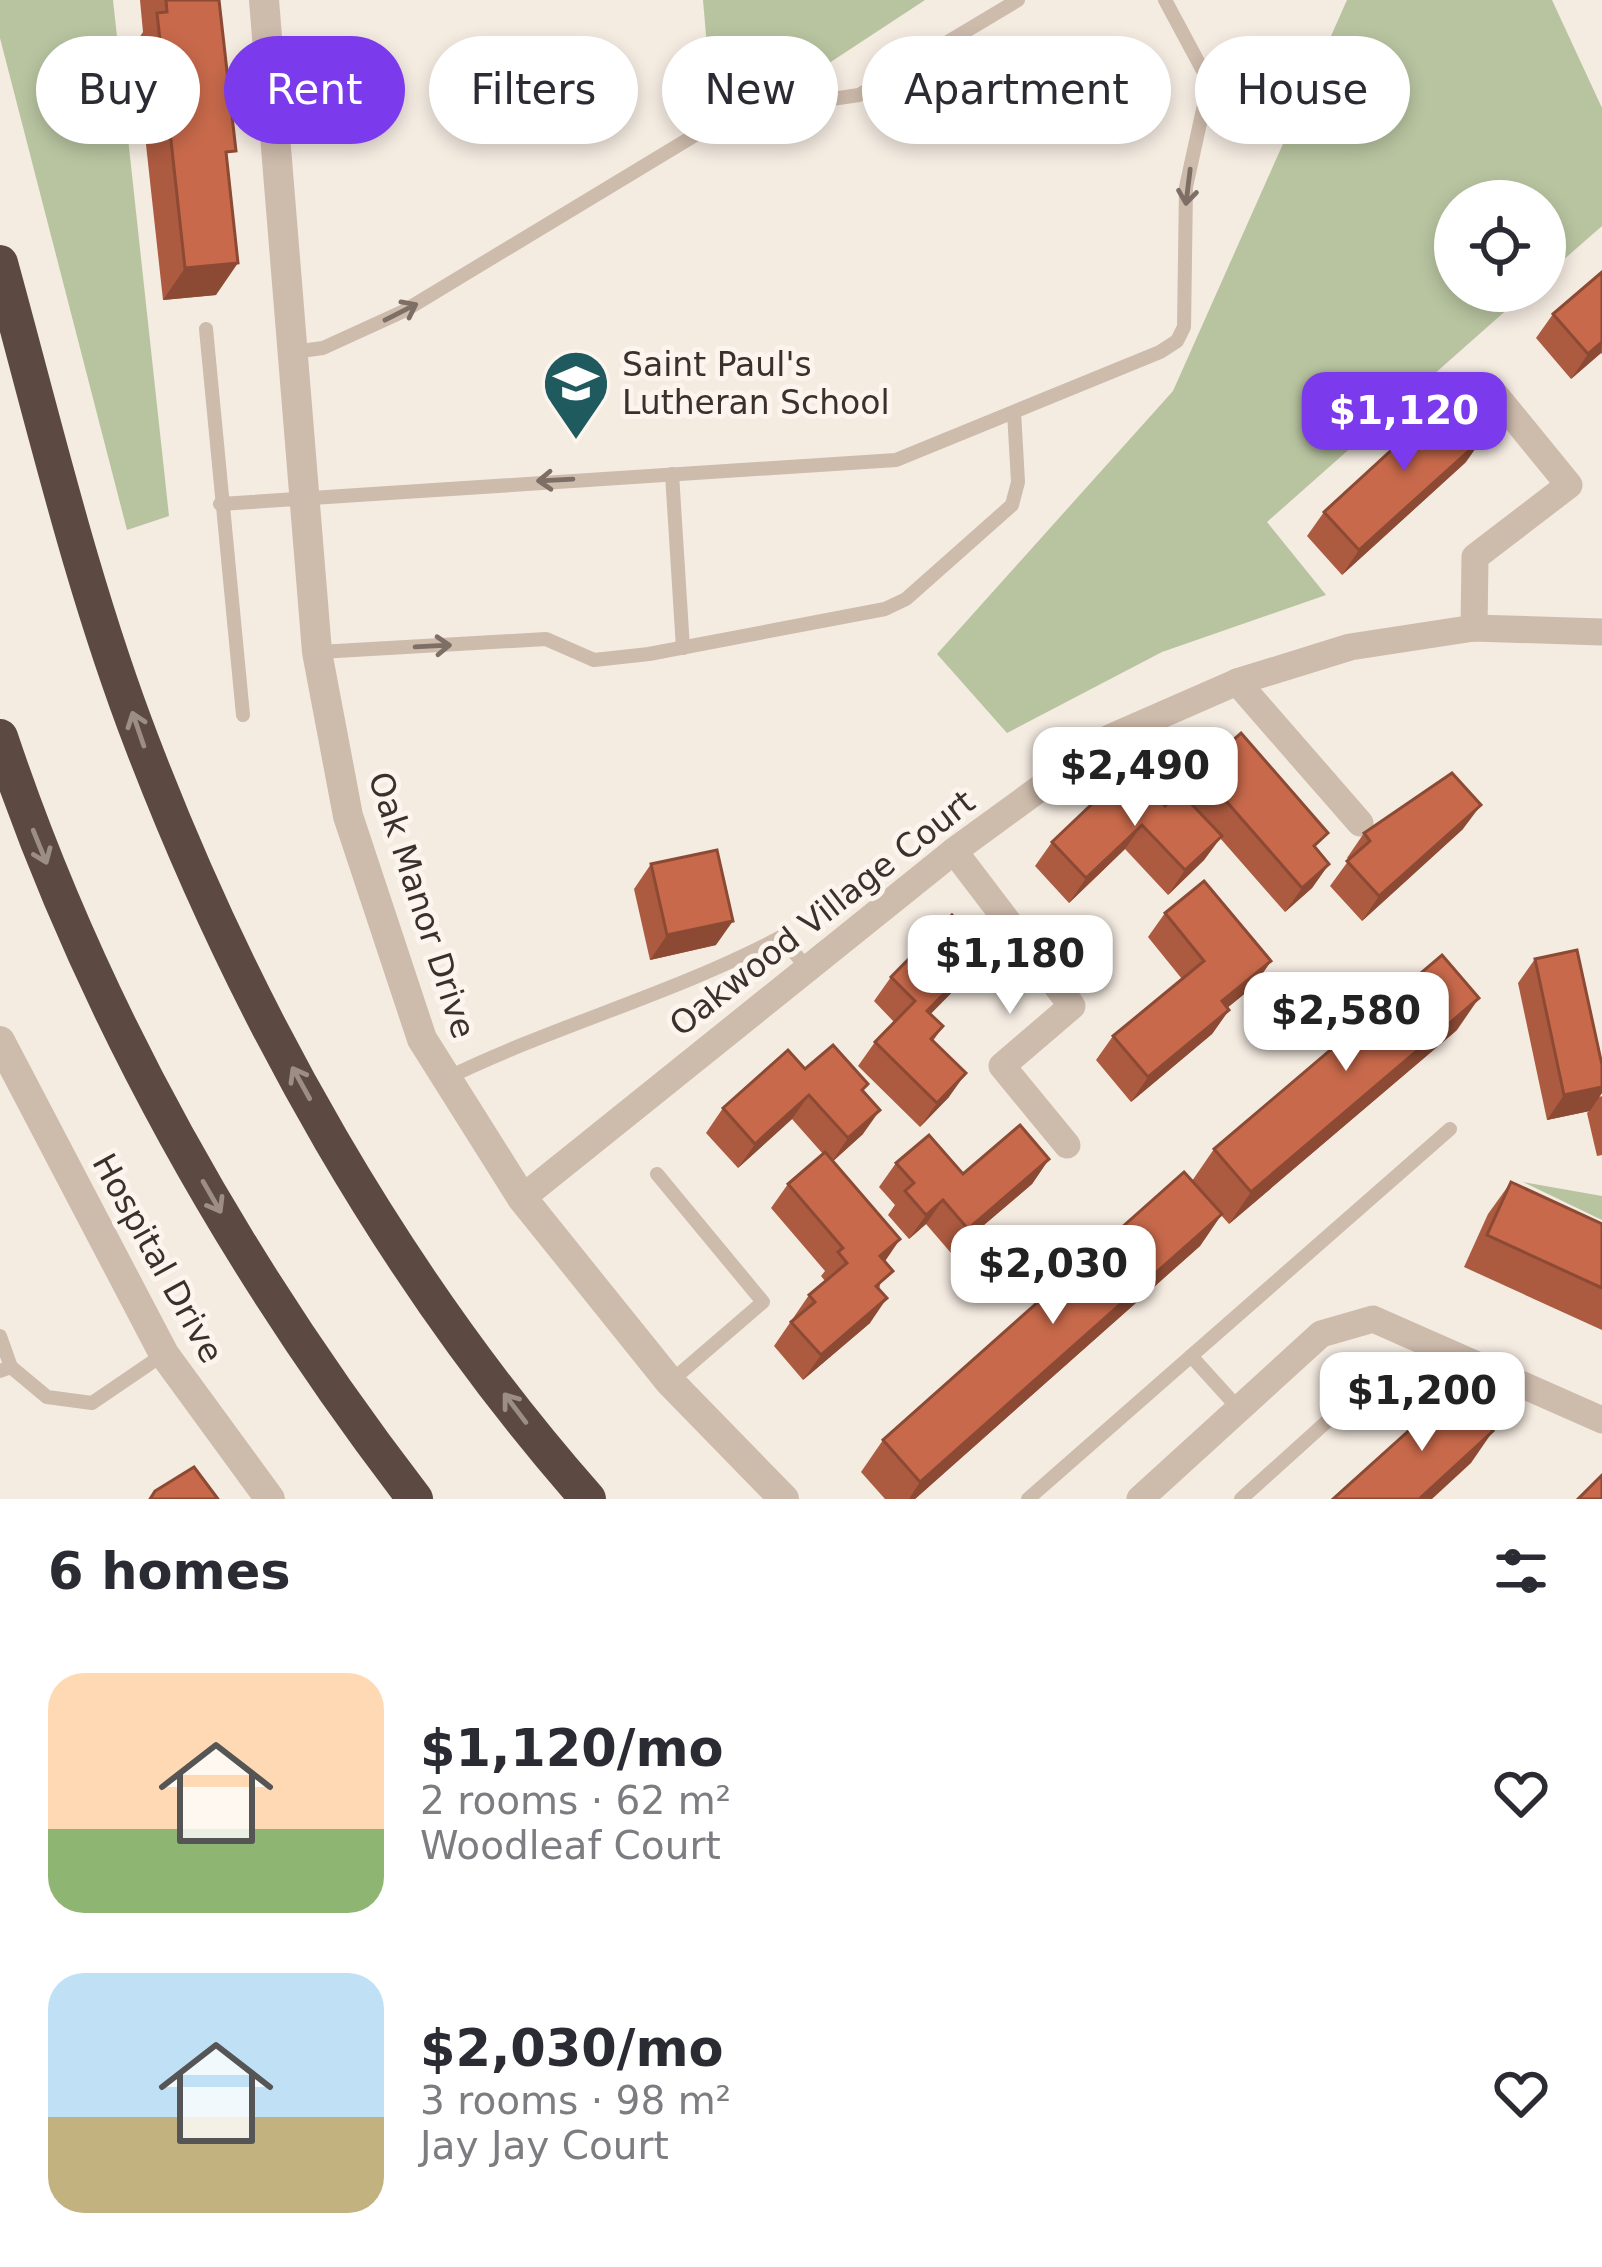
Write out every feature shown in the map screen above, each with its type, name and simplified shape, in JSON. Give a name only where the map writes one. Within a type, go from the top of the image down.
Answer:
[{"type":"highway","points":[[0,263],[81,556],[141,741],[199,878],[348,1169],[456,1330],[588,1499]]},
{"type":"highway","points":[[0,737],[80,946],[163,1110],[249,1259],[347,1411],[415,1499]]},
{"type":"street","name":"Oak Manor Drive","points":[[264,0],[316,652],[348,816],[422,1039],[522,1198],[670,1382],[784,1499]]},
{"type":"street","points":[[1474,628],[1474,557],[1569,485],[1493,392]]},
{"type":"street","name":"Oakwood Village Court","points":[[522,1198],[954,851],[1109,738],[1237,682],[1350,646],[1474,628],[1602,632]]},
{"type":"street","points":[[1237,682],[1360,824]]},
{"type":"street","points":[[954,851],[1072,1006],[1002,1066],[1067,1145]]},
{"type":"street","name":"Hospital Drive","points":[[0,1040],[164,1354],[270,1499]]},
{"type":"street","points":[[1149,1496],[1321,1334],[1373,1319],[1602,1420]]},
{"type":"lane","points":[[292,352],[323,348],[404,311],[730,114],[859,95],[1018,0]]},
{"type":"lane","points":[[220,504],[304,494],[896,460],[1160,352],[1177,341],[1184,327],[1186,187],[1209,82],[1165,0]]},
{"type":"lane","points":[[206,329],[243,715]]},
{"type":"lane","points":[[316,652],[546,639],[594,660],[886,609],[907,599],[1012,505],[1018,482],[1014,412]]},
{"type":"lane","points":[[672,474],[683,648]]},
{"type":"lane","points":[[447,1078],[508,1048],[701,979],[782,937],[808,969]]},
{"type":"lane","points":[[1028,1499],[1045,1494],[1191,1356],[1450,1129]]},
{"type":"lane","points":[[657,1174],[763,1302],[670,1382]]},
{"type":"lane","points":[[0,1336],[5,1369],[47,1397],[92,1402],[164,1354]]},
{"type":"lane","points":[[1191,1356],[1239,1409]]},
{"type":"lane","points":[[1241,1499],[1354,1397]]},
{"type":"green space","points":[[0,0],[113,0],[117,36],[36,36],[36,144],[129,144],[169,516],[127,530],[0,38]]},
{"type":"green space","points":[[703,0],[925,0],[870,36],[862,36],[862,41],[838,57],[838,36],[706,36]]},
{"type":"green space","points":[[1347,0],[1552,0],[1602,108],[1602,226],[1566,258],[1566,180],[1434,180],[1434,312],[1504,312],[1267,522],[1326,595],[1162,652],[1007,733],[937,654],[1173,391],[1283,144],[1410,144],[1410,36],[1331,36]]},
{"type":"green space","points":[[1523,1182],[1602,1196],[1602,1220]]},
{"type":"building","points":[[166,0],[219,0],[224,144],[235,144],[236,151],[226,152],[238,263],[185,268],[171,144],[200,144],[200,36],[160,36],[157,13],[167,12]]},
{"type":"building","points":[[1602,272],[1602,342],[1588,354],[1553,314],[1566,312],[1566,303]]},
{"type":"building","points":[[1447,399],[1483,438],[1359,550],[1324,512]]},
{"type":"building","points":[[1241,733],[1328,833],[1314,846],[1329,864],[1302,888],[1199,770]]},
{"type":"building","points":[[1452,773],[1481,805],[1379,896],[1347,861],[1370,841],[1364,833]]},
{"type":"building","points":[[1116,781],[1136,801],[1149,789],[1165,806],[1180,792],[1222,836],[1185,870],[1142,825],[1086,878],[1052,842]]},
{"type":"building","points":[[717,850],[733,921],[667,935],[651,864]]},
{"type":"building","points":[[1204,881],[1271,961],[1222,1001],[1229,1010],[1148,1077],[1113,1036],[1204,961],[1165,913]]},
{"type":"building","points":[[952,915],[987,950],[927,1011],[943,1026],[931,1039],[966,1073],[937,1103],[875,1042],[915,1001],[891,977]]},
{"type":"building","points":[[1577,950],[1602,1065],[1602,1087],[1564,1095],[1535,959]]},
{"type":"building","points":[[1442,955],[1479,998],[1251,1192],[1214,1149]]},
{"type":"building","points":[[833,1045],[868,1084],[862,1090],[880,1110],[848,1138],[809,1095],[755,1144],[723,1108],[788,1050],[805,1069]]},
{"type":"building","points":[[1020,1125],[1049,1159],[968,1229],[943,1200],[926,1215],[905,1191],[914,1183],[896,1163],[929,1135],[963,1174]]},
{"type":"building","points":[[825,1152],[900,1239],[880,1256],[893,1271],[876,1286],[887,1298],[821,1355],[791,1322],[815,1302],[809,1295],[847,1263],[838,1252],[843,1248],[788,1184]]},
{"type":"building","points":[[1184,1172],[1222,1214],[920,1482],[883,1440]]},
{"type":"building","points":[[1511,1182],[1602,1224],[1602,1288],[1487,1235]]},
{"type":"building","points":[[1455,1389],[1493,1431],[1419,1499],[1333,1499]]},
{"type":"building","points":[[194,1467],[218,1499],[150,1499],[155,1491]]},
{"type":"building","points":[[1602,1475],[1602,1499],[1578,1499]]},
{"type":"place","name":"Saint Paul's Lutheran School","points":[[576,442]]}]
